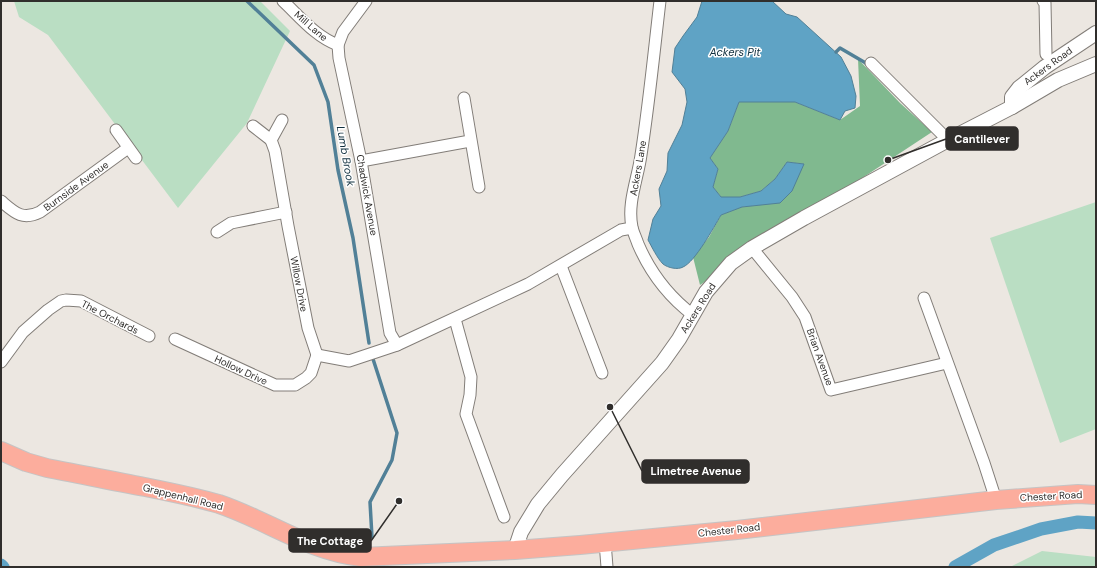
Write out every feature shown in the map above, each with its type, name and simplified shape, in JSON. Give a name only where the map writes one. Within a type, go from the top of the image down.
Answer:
[{"type":"main road","name":"Grappenhall Road","points":[[1,451],[26,462],[47,468],[185,495],[219,504],[251,516],[315,546],[362,562]]},
{"type":"main road","name":"Chester Road","points":[[362,562],[737,530],[996,500],[1078,494],[1096,495]]},
{"type":"street","name":"Mill Lane","points":[[284,1],[317,33],[328,41],[338,45],[344,32],[366,1]]},
{"type":"street","name":"Ackers Lane","points":[[660,1],[641,156],[634,191],[631,218],[632,228],[646,262],[678,304],[693,315]]},
{"type":"street","points":[[1044,1],[1046,54]]},
{"type":"street","name":"Ackers Road","points":[[1012,107],[1012,97],[1019,88],[1045,67],[1096,33]]},
{"type":"street","name":"Chadwick Avenue","points":[[338,45],[339,58],[361,161],[390,333],[397,345]]},
{"type":"street","points":[[871,63],[948,140]]},
{"type":"street","name":"Ackers Road","points":[[515,550],[521,532],[538,504],[662,363],[679,339],[706,292],[731,263],[752,248],[804,218],[1012,107],[1058,80],[1096,64]]},
{"type":"street","points":[[464,98],[479,187]]},
{"type":"street","points":[[253,126],[271,140],[282,120]]},
{"type":"street","points":[[116,130],[136,158]]},
{"type":"street","name":"Willow Drive","points":[[271,140],[275,151],[308,328],[317,355]]},
{"type":"street","points":[[361,161],[470,140]]},
{"type":"street","name":"Burnside Avenue","points":[[1,201],[17,213],[28,216],[34,215],[128,148]]},
{"type":"street","points":[[217,232],[231,223],[286,212]]},
{"type":"street","points":[[317,355],[349,361],[397,345],[528,284],[621,230],[632,228]]},
{"type":"street","name":"Brian Avenue","points":[[752,248],[792,297],[805,317],[831,390],[948,363]]},
{"type":"street","points":[[561,266],[602,373]]},
{"type":"street","points":[[924,298],[996,500]]},
{"type":"street","name":"The Orchards","points":[[1,362],[23,332],[48,310],[61,301],[66,300],[81,301],[149,336]]},
{"type":"street","points":[[455,319],[471,377],[470,395],[466,414],[504,517]]},
{"type":"street","name":"Hollow Drive","points":[[175,339],[275,385],[295,385],[306,378],[311,373],[317,355]]},
{"type":"street","points":[[605,542],[607,567]]},
{"type":"green space","points":[[14,1],[260,1],[290,31],[247,123],[178,208],[48,35],[19,17]]},
{"type":"green space","points":[[858,59],[900,103],[932,132],[700,285],[693,257],[709,237],[721,215],[741,207],[780,202],[803,164],[787,162],[775,179],[761,191],[740,197],[721,197],[713,187],[718,169],[710,158],[728,131],[739,102],[795,102],[840,120],[860,106]]},
{"type":"green space","points":[[1096,202],[1096,429],[1060,443],[990,238]]},
{"type":"green space","points":[[1042,551],[1096,557],[1096,567],[1010,567]]},
{"type":"water","name":"Ackers Pit","points":[[702,1],[772,1],[786,14],[797,17],[841,57],[851,76],[856,96],[855,108],[845,111],[840,120],[795,102],[739,102],[728,131],[710,158],[718,169],[713,187],[721,197],[740,197],[761,191],[775,179],[787,162],[804,164],[792,191],[780,203],[742,207],[721,215],[704,244],[688,264],[681,268],[673,268],[663,264],[648,240],[653,219],[661,206],[659,189],[667,171],[668,153],[682,125],[687,102],[685,89],[672,72],[675,48],[697,17]]},
{"type":"waterway","name":"Lumb Brook","points":[[247,1],[314,65],[328,102],[338,170],[353,238],[369,343]]},
{"type":"waterway","points":[[836,52],[840,48],[869,66]]},
{"type":"waterway","name":"Lumb Brook","points":[[372,537],[370,502],[392,460],[397,433],[373,359]]},
{"type":"waterway","points":[[955,567],[994,545],[1041,529],[1078,522],[1096,523]]},
{"type":"place","name":"Cantilever","points":[[888,160]]},
{"type":"place","name":"Limetree Avenue","points":[[610,407]]},
{"type":"place","name":"The Cottage","points":[[399,501]]}]
